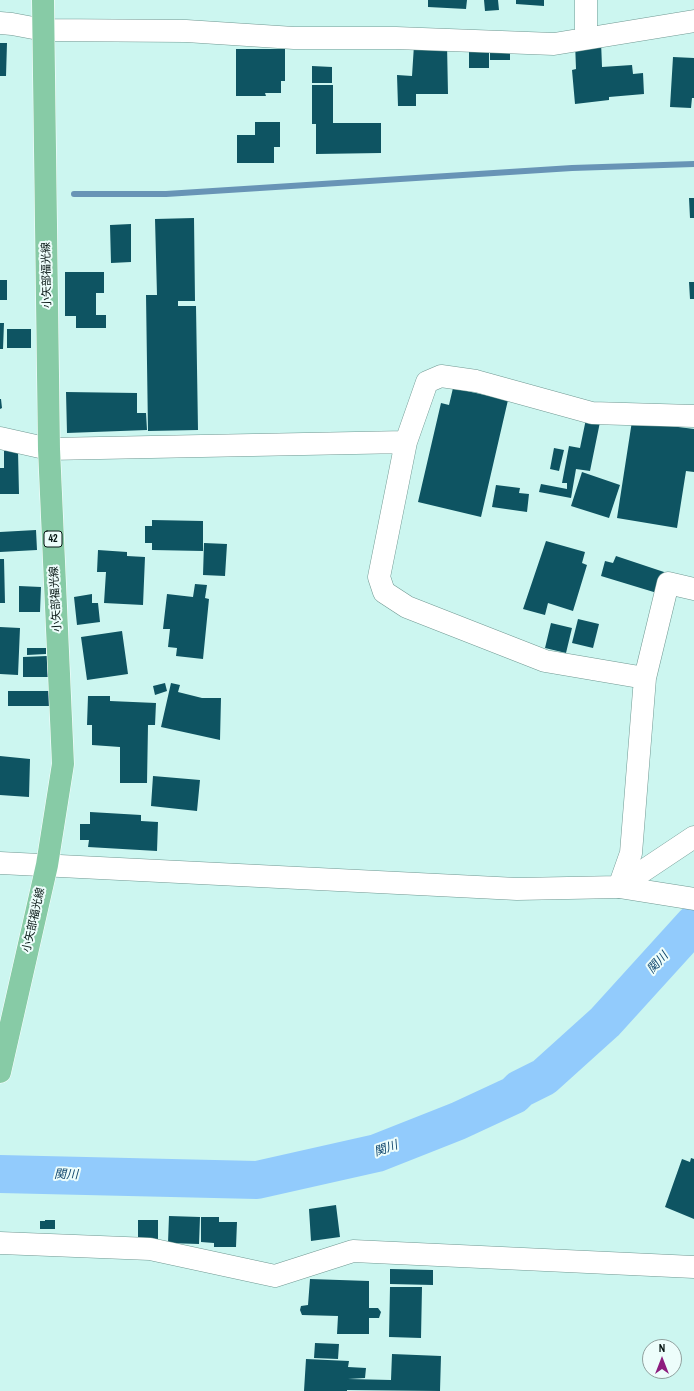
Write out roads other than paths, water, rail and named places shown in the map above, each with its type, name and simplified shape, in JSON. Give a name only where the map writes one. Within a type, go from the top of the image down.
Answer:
[{"type":"main road","name":"小矢部福光線","points":[[0,1072],[47,865],[63,764],[49,449],[43,0]]},
{"type":"street","points":[[586,0],[586,38]]},
{"type":"street","points":[[0,24],[12,24],[44,30],[186,32],[294,38],[396,38],[554,44],[694,21]]},
{"type":"street","points":[[645,678],[545,661],[407,607],[384,592],[379,577],[406,442],[427,382],[441,376],[476,381],[592,413],[694,416]]},
{"type":"street","points":[[0,438],[49,449],[406,442]]},
{"type":"street","points":[[619,887],[631,853],[645,678],[668,583],[694,589]]},
{"type":"street","points":[[619,887],[694,837]]},
{"type":"street","points":[[0,863],[517,888],[619,887],[694,899]]},
{"type":"street","points":[[0,1243],[150,1249],[275,1276],[353,1251],[694,1267]]},
{"type":"waterway","points":[[74,194],[166,194],[572,168],[694,164]]},
{"type":"waterway","name":"関川","points":[[0,1174],[257,1180],[377,1153],[458,1121],[514,1095],[520,1089],[544,1077],[605,1022],[694,924]]}]
